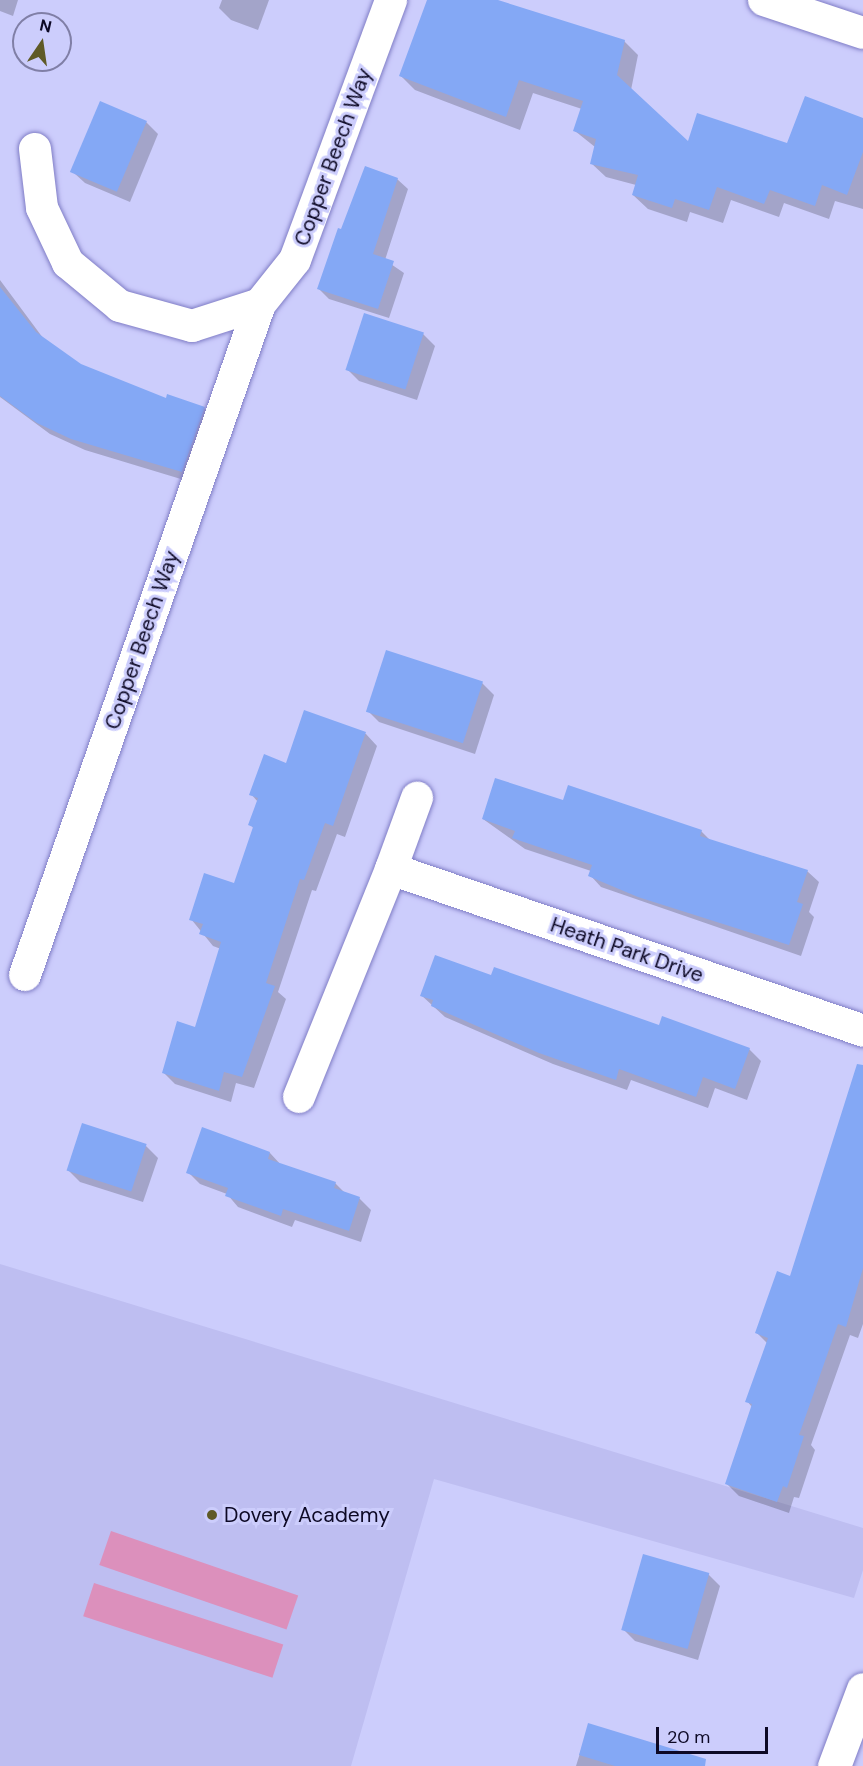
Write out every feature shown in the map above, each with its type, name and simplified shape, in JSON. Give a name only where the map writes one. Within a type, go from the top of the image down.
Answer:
[{"type":"street","name":"Copper Beech Way","points":[[25,975],[260,304],[295,260],[391,0]]},
{"type":"street","points":[[764,0],[863,33]]},
{"type":"street","points":[[35,149],[42,208],[68,262],[120,306],[192,326],[260,304]]},
{"type":"street","points":[[299,1097],[391,869],[417,798]]},
{"type":"street","name":"Heath Park Drive","points":[[391,869],[863,1031]]},
{"type":"street","points":[[834,1766],[863,1689]]},
{"type":"shaded area","name":"Dovery Academy","points":[[0,1264],[863,1528],[863,1570],[854,1598],[434,1479],[351,1766],[0,1766]]},
{"type":"shaded area","points":[[111,1531],[298,1595],[286,1630],[99,1565]]},
{"type":"shaded area","points":[[94,1583],[283,1644],[272,1678],[83,1616]]},
{"type":"building","points":[[427,0],[498,0],[625,40],[617,75],[688,141],[697,113],[787,143],[805,96],[863,118],[863,152],[847,195],[822,185],[815,206],[770,190],[764,204],[717,187],[709,210],[675,199],[672,208],[632,195],[638,175],[590,164],[596,139],[573,131],[583,101],[519,80],[506,117],[399,76]]},
{"type":"building","points":[[100,101],[147,121],[117,192],[70,172]]},
{"type":"building","points":[[365,166],[398,178],[373,254],[394,261],[378,309],[317,289],[338,228],[341,229]]},
{"type":"building","points":[[0,287],[36,332],[81,364],[166,398],[167,394],[205,407],[182,472],[71,439],[37,423],[0,396]]},
{"type":"building","points":[[364,313],[424,332],[405,390],[345,370]]},
{"type":"building","points":[[386,650],[483,682],[463,743],[366,712]]},
{"type":"building","points":[[304,710],[366,732],[333,826],[325,823],[304,880],[300,879],[266,983],[275,986],[242,1077],[224,1072],[219,1091],[162,1073],[177,1021],[195,1027],[221,942],[199,934],[203,924],[189,920],[204,873],[234,883],[253,827],[248,825],[258,798],[249,795],[264,754],[286,763]]},
{"type":"building","points":[[495,778],[563,800],[568,785],[702,830],[700,836],[808,870],[797,902],[803,904],[789,945],[638,897],[588,876],[592,865],[512,838],[515,831],[482,819]]},
{"type":"building","points":[[435,955],[491,975],[494,967],[659,1025],[662,1016],[750,1048],[735,1089],[703,1077],[696,1097],[619,1069],[616,1080],[539,1053],[431,1006],[433,1000],[420,996]]},
{"type":"building","points":[[857,1064],[863,1065],[863,1268],[846,1327],[838,1324],[799,1435],[804,1436],[787,1488],[783,1486],[777,1502],[725,1484],[752,1404],[745,1402],[768,1338],[755,1333],[777,1271],[790,1276]]},
{"type":"building","points":[[82,1123],[147,1144],[131,1192],[67,1171]]},
{"type":"building","points":[[202,1127],[270,1152],[268,1159],[336,1182],[334,1188],[360,1197],[349,1231],[283,1209],[281,1216],[225,1196],[228,1188],[186,1173]]},
{"type":"building","points":[[643,1554],[709,1573],[688,1649],[621,1630]]},
{"type":"building","points":[[588,1723],[706,1759],[705,1766],[615,1766],[579,1755]]},
{"type":"place","name":"Dovery Academy","points":[[212,1515]]}]
